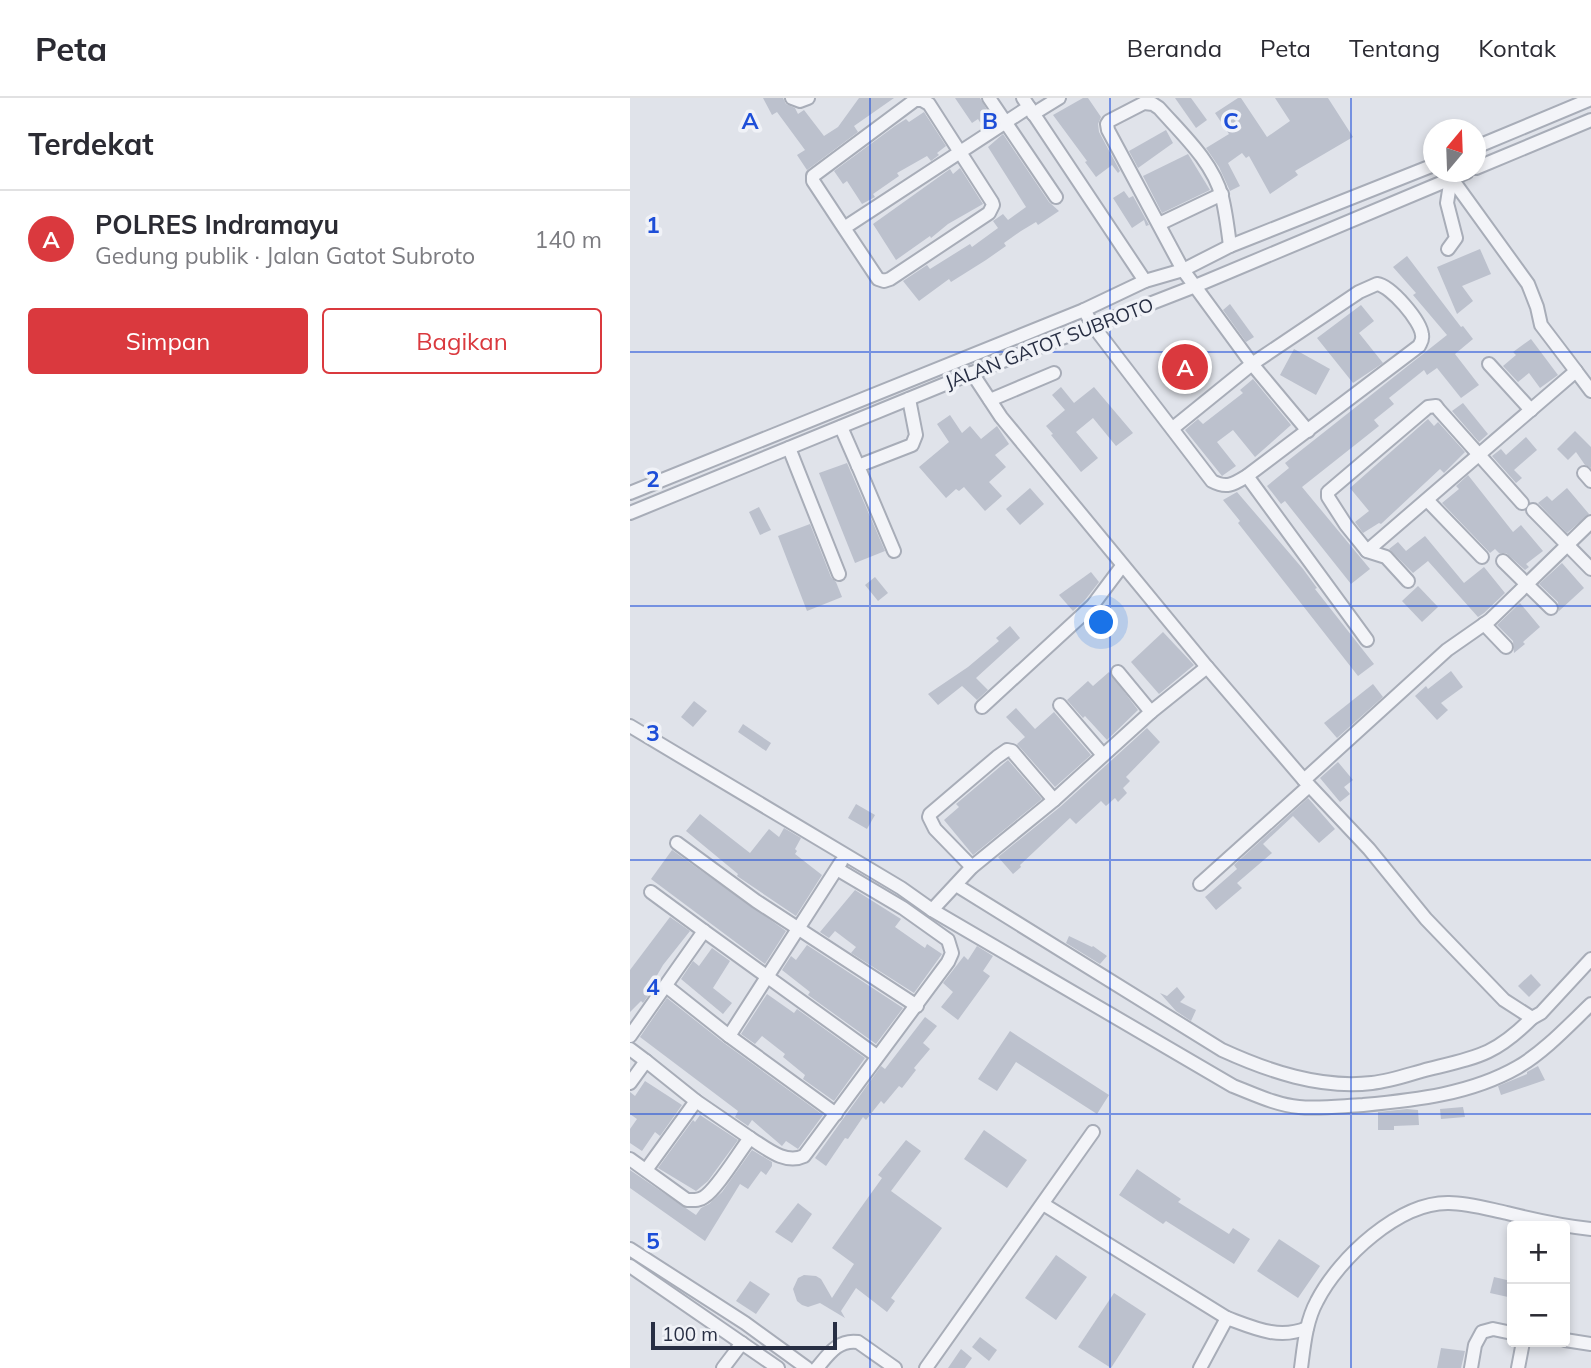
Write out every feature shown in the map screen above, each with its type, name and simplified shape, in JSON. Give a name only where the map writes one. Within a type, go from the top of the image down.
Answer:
[{"type":"street","points":[[792,98],[800,101],[808,98]]},
{"type":"street","points":[[989,98],[1056,197]]},
{"type":"street","points":[[844,228],[1028,107],[1059,98]]},
{"type":"street","points":[[1486,142],[1591,99]]},
{"type":"street","points":[[915,100],[929,104],[960,151],[993,205],[989,213],[890,279],[878,279],[813,181],[813,176],[915,100]]},
{"type":"street","points":[[1230,246],[1222,194],[1199,153],[1159,108],[1144,103],[1109,121],[1107,127],[1193,287],[1308,431]]},
{"type":"street","points":[[1028,107],[1145,281]]},
{"type":"street","points":[[1486,163],[1591,120]]},
{"type":"street","name":"JALAN GATOT SUBROTO","points":[[630,493],[1084,310],[1145,281],[1183,270],[1230,246],[1423,169]]},
{"type":"street","name":"JALAN GATOT SUBROTO","points":[[630,513],[972,373],[1193,287],[1433,182]]},
{"type":"street","points":[[1448,182],[1447,203],[1456,237],[1448,248]]},
{"type":"street","points":[[1454,182],[1528,285],[1534,295],[1541,325],[1591,391]]},
{"type":"street","points":[[1159,224],[1222,194]]},
{"type":"street","points":[[1084,310],[1094,327],[1212,481],[1222,486],[1234,485],[1247,476],[1419,346],[1422,332],[1402,302],[1383,285],[1370,285],[1252,364],[1173,428]]},
{"type":"street","points":[[1489,364],[1531,410]]},
{"type":"street","points":[[1367,551],[1576,371]]},
{"type":"street","points":[[972,373],[990,400],[1122,566],[1307,783],[1369,849],[1426,919],[1469,965],[1504,1000],[1532,1018]]},
{"type":"street","points":[[990,400],[1054,373]]},
{"type":"street","points":[[858,466],[912,445],[916,435],[909,399]]},
{"type":"street","points":[[1408,581],[1386,557],[1367,551],[1328,497],[1331,489],[1428,407],[1436,407],[1528,507],[1591,569]]},
{"type":"street","points":[[841,427],[894,551]]},
{"type":"street","points":[[789,448],[839,574]]},
{"type":"street","points":[[1247,476],[1367,640]]},
{"type":"street","points":[[1428,501],[1482,557]]},
{"type":"street","points":[[1200,884],[1447,650],[1484,624],[1591,522]]},
{"type":"street","points":[[1503,561],[1551,608]]},
{"type":"street","points":[[982,707],[1092,606],[1122,566]]},
{"type":"street","points":[[1484,624],[1506,647]]},
{"type":"street","points":[[934,908],[972,867],[1054,800],[1151,712],[1207,667]]},
{"type":"street","points":[[1118,673],[1151,712]]},
{"type":"street","points":[[1060,705],[1103,755]]},
{"type":"street","points":[[630,726],[1233,1086],[1298,1107],[1345,1106],[1442,1095],[1486,1082],[1522,1065],[1591,1004]]},
{"type":"street","points":[[972,867],[934,829],[929,817],[997,757],[1007,750],[1012,751],[1054,800]]},
{"type":"street","points":[[677,843],[755,901],[917,1006]]},
{"type":"street","points":[[729,1036],[800,929],[844,855]]},
{"type":"street","points":[[630,1049],[696,1101],[784,1158],[795,1161],[809,1151],[877,1056],[917,1006],[952,953],[948,940],[903,908],[837,869]]},
{"type":"street","points":[[954,887],[1222,1050],[1283,1074],[1331,1083],[1372,1083],[1478,1057],[1499,1048],[1541,1013],[1591,959]]},
{"type":"street","points":[[651,892],[877,1056]]},
{"type":"street","points":[[630,1036],[704,931]]},
{"type":"street","points":[[666,986],[835,1114]]},
{"type":"street","points":[[630,1083],[646,1061]]},
{"type":"street","points":[[646,1170],[696,1101]]},
{"type":"street","points":[[926,1368],[1093,1132]]},
{"type":"street","points":[[630,1159],[687,1199],[700,1199],[713,1188],[750,1138]]},
{"type":"street","points":[[1301,1368],[1307,1328],[1317,1301],[1350,1257],[1388,1225],[1413,1210],[1432,1203],[1452,1203],[1563,1226],[1591,1229]]},
{"type":"street","points":[[1043,1204],[1227,1318],[1283,1335],[1307,1328]]},
{"type":"street","points":[[630,1249],[745,1323],[807,1368]]},
{"type":"street","points":[[630,1266],[778,1368]]},
{"type":"street","points":[[1200,1368],[1227,1318]]},
{"type":"street","points":[[1471,1368],[1475,1345],[1482,1332],[1493,1329],[1507,1333]]},
{"type":"street","points":[[817,1368],[837,1345],[851,1341],[858,1342],[895,1368]]},
{"type":"street","points":[[1570,1341],[1591,1344]]},
{"type":"street","points":[[723,1368],[742,1343]]},
{"type":"street","points":[[1518,1368],[1522,1347]]},
{"type":"building","points":[[763,98],[783,98],[798,114],[804,110],[824,136],[838,127],[859,98],[894,98],[854,126],[858,132],[807,170],[797,155],[805,150],[777,112],[772,115]]},
{"type":"building","points":[[955,98],[980,98],[993,120],[983,127],[978,119],[972,123]]},
{"type":"building","points":[[1083,98],[1088,98],[1101,117],[1099,132],[1120,171],[1118,173],[1112,165],[1096,177],[1053,115]]},
{"type":"building","points":[[1175,98],[1191,98],[1207,120],[1196,128]]},
{"type":"building","points":[[1241,98],[1267,137],[1290,121],[1275,98],[1328,98],[1353,137],[1295,171],[1298,175],[1270,194],[1249,156],[1246,158],[1242,153],[1228,163],[1240,186],[1230,191],[1206,148],[1229,134],[1215,113]]},
{"type":"building","points":[[924,112],[946,146],[931,161],[927,156],[897,173],[899,176],[873,194],[875,197],[862,204],[847,181],[843,184],[834,171],[895,126],[906,119],[909,122]]},
{"type":"building","points":[[1166,130],[1173,143],[1138,168],[1129,151]]},
{"type":"building","points":[[1003,134],[1049,202],[1059,211],[1038,225],[1036,222],[1021,231],[986,260],[951,282],[949,279],[919,301],[903,281],[927,265],[930,269],[970,244],[972,247],[998,228],[993,221],[1003,214],[1008,220],[1026,207],[988,147]]},
{"type":"building","points":[[1188,154],[1210,190],[1162,213],[1143,176]]},
{"type":"building","points":[[960,168],[983,204],[948,224],[896,260],[873,224],[950,169],[953,174]]},
{"type":"building","points":[[1124,191],[1129,198],[1133,196],[1149,225],[1146,226],[1144,220],[1132,228],[1113,198]]},
{"type":"building","points":[[1480,249],[1491,274],[1462,286],[1473,301],[1457,314],[1437,267]]},
{"type":"building","points":[[1407,256],[1473,339],[1455,354],[1479,385],[1461,398],[1437,368],[1427,375],[1424,370],[1389,398],[1394,404],[1374,420],[1379,426],[1302,487],[1370,569],[1351,584],[1285,501],[1281,504],[1267,486],[1289,468],[1285,463],[1447,335],[1393,267]]},
{"type":"building","points":[[1230,304],[1254,337],[1246,342],[1223,310]]},
{"type":"building","points":[[1361,305],[1374,321],[1359,333],[1383,363],[1353,383],[1317,338]]},
{"type":"building","points":[[1531,339],[1558,375],[1540,388],[1529,373],[1518,382],[1503,366],[1516,355],[1513,352]]},
{"type":"building","points":[[1294,349],[1330,369],[1316,395],[1280,375]]},
{"type":"building","points":[[1253,379],[1291,425],[1255,457],[1233,430],[1217,442],[1236,466],[1222,476],[1185,430],[1198,419],[1203,424],[1243,393],[1240,390]]},
{"type":"building","points":[[1061,387],[1074,403],[1094,387],[1133,433],[1116,446],[1093,418],[1076,432],[1098,458],[1081,472],[1046,426],[1065,410],[1052,395]]},
{"type":"building","points":[[1463,403],[1488,434],[1479,442],[1452,411]]},
{"type":"building","points":[[950,415],[962,433],[970,426],[981,439],[997,426],[1009,444],[995,455],[1006,467],[989,482],[1002,496],[985,511],[964,487],[959,491],[956,489],[946,498],[919,467],[949,442],[937,424]]},
{"type":"building","points":[[1428,419],[1434,426],[1438,422],[1465,452],[1444,473],[1440,469],[1381,524],[1363,533],[1355,522],[1369,511],[1350,488]]},
{"type":"building","points":[[1575,431],[1591,447],[1591,468],[1585,465],[1576,452],[1568,460],[1557,449]]},
{"type":"building","points":[[1526,437],[1537,450],[1514,470],[1522,478],[1516,483],[1492,456],[1501,449],[1506,455]]},
{"type":"building","points":[[847,463],[885,551],[855,563],[819,473]]},
{"type":"building","points":[[1468,475],[1513,532],[1521,525],[1543,551],[1526,564],[1529,567],[1525,570],[1506,553],[1499,553],[1495,549],[1490,553],[1442,503],[1459,489],[1456,486]]},
{"type":"building","points":[[1030,488],[1044,504],[1020,525],[1006,509]]},
{"type":"building","points":[[1567,488],[1589,514],[1567,533],[1538,503],[1547,496],[1552,501]]},
{"type":"building","points":[[1237,492],[1303,569],[1317,588],[1315,589],[1374,664],[1358,676],[1238,523],[1240,521],[1223,500]]},
{"type":"building","points":[[759,507],[771,530],[760,535],[749,512]]},
{"type":"building","points":[[810,524],[842,597],[807,611],[778,536]]},
{"type":"building","points":[[1425,536],[1464,583],[1484,567],[1505,593],[1478,617],[1428,561],[1413,573],[1389,549],[1398,542],[1406,551]]},
{"type":"building","points":[[1562,563],[1584,588],[1559,611],[1558,602],[1539,584]]},
{"type":"building","points":[[1091,572],[1099,582],[1073,611],[1059,595]]},
{"type":"building","points":[[875,577],[888,593],[878,601],[865,585]]},
{"type":"building","points":[[1418,586],[1438,607],[1422,622],[1402,601]]},
{"type":"building","points":[[1520,603],[1540,627],[1514,653],[1513,641],[1497,625]]},
{"type":"building","points":[[1010,626],[1020,638],[976,678],[988,690],[977,700],[962,686],[938,705],[928,694],[968,667],[999,641],[996,638]]},
{"type":"building","points":[[1163,632],[1194,665],[1159,694],[1131,662]]},
{"type":"building","points":[[1451,671],[1463,687],[1441,703],[1448,710],[1437,720],[1415,696]]},
{"type":"building","points":[[1109,672],[1138,710],[1107,740],[1067,700],[1088,681],[1093,686]]},
{"type":"building","points":[[1373,684],[1383,697],[1337,738],[1324,723]]},
{"type":"building","points":[[694,701],[707,711],[693,727],[681,717]]},
{"type":"building","points":[[1016,708],[1035,729],[1054,712],[1091,755],[1055,787],[1017,744],[1025,737],[1006,717]]},
{"type":"building","points":[[743,724],[771,743],[766,751],[738,732]]},
{"type":"building","points":[[1147,728],[1160,742],[1126,777],[1130,781],[1123,788],[1127,793],[1118,802],[1115,798],[1106,806],[1101,801],[1076,824],[1070,818],[1013,874],[998,857],[1060,807]]},
{"type":"building","points":[[1008,760],[1042,799],[973,855],[944,820],[959,807],[956,804]]},
{"type":"building","points":[[1338,762],[1353,780],[1344,787],[1350,794],[1340,802],[1320,778]]},
{"type":"building","points":[[1308,798],[1335,829],[1319,843],[1293,816],[1263,844],[1272,853],[1237,883],[1242,888],[1216,910],[1205,897],[1237,869],[1234,865]]},
{"type":"building","points":[[856,804],[875,815],[867,829],[848,818]]},
{"type":"building","points":[[700,814],[750,853],[769,829],[779,837],[784,828],[801,838],[795,854],[822,875],[796,916],[737,876],[738,874],[686,831]]},
{"type":"building","points":[[672,850],[786,931],[765,964],[651,879]]},
{"type":"building","points":[[855,890],[901,919],[895,927],[925,948],[927,944],[942,954],[914,993],[851,953],[856,947],[835,931],[829,938],[820,932]]},
{"type":"building","points":[[670,917],[690,931],[663,965],[652,984],[655,986],[643,1003],[641,1001],[630,1012],[630,970]]},
{"type":"building","points":[[1069,936],[1093,946],[1107,956],[1100,964],[1066,943]]},
{"type":"building","points":[[807,945],[903,1008],[876,1044],[808,995],[810,992],[782,970],[791,956],[796,960]]},
{"type":"building","points":[[977,946],[993,956],[983,971],[990,976],[958,1020],[941,1007],[953,992],[943,983],[964,956],[968,960]]},
{"type":"building","points":[[712,948],[730,961],[713,988],[732,1003],[723,1014],[681,979],[693,961],[699,966]]},
{"type":"building","points":[[1531,974],[1541,985],[1529,997],[1518,986]]},
{"type":"building","points":[[1177,987],[1185,997],[1180,1002],[1196,1010],[1191,1021],[1176,1011],[1160,993],[1167,996]]},
{"type":"building","points":[[767,994],[794,1013],[797,1009],[865,1058],[834,1101],[803,1079],[805,1075],[783,1057],[785,1054],[762,1036],[755,1044],[741,1034]]},
{"type":"building","points":[[667,998],[823,1115],[798,1149],[786,1141],[782,1146],[752,1120],[748,1126],[735,1117],[738,1111],[640,1037]]},
{"type":"building","points":[[925,1017],[937,1026],[923,1043],[930,1049],[902,1088],[899,1086],[884,1104],[881,1101],[866,1120],[863,1117],[826,1166],[815,1158],[881,1066],[885,1069]]},
{"type":"building","points":[[1010,1031],[1109,1095],[1097,1114],[1016,1062],[997,1091],[978,1079]]},
{"type":"building","points":[[1538,1066],[1545,1080],[1501,1095],[1498,1086],[1527,1074]]},
{"type":"building","points":[[645,1081],[682,1105],[660,1136],[655,1132],[642,1151],[630,1143],[630,1129],[637,1119],[630,1114],[630,1092],[635,1096]]},
{"type":"building","points":[[1463,1107],[1465,1117],[1441,1119],[1440,1109]]},
{"type":"building","points":[[1418,1110],[1419,1125],[1378,1130],[1378,1112]]},
{"type":"building","points":[[700,1115],[738,1140],[708,1181],[696,1191],[658,1168],[693,1120],[695,1122]]},
{"type":"building","points":[[984,1130],[1027,1160],[1007,1188],[964,1159]]},
{"type":"building","points":[[906,1140],[921,1151],[891,1191],[942,1228],[891,1298],[895,1301],[887,1312],[856,1288],[841,1311],[845,1318],[820,1303],[808,1307],[802,1305],[797,1301],[793,1289],[798,1278],[804,1275],[816,1276],[821,1279],[832,1298],[854,1264],[832,1248],[882,1178],[878,1175]]},
{"type":"building","points":[[752,1150],[772,1162],[772,1166],[766,1175],[761,1171],[748,1189],[740,1184],[705,1241],[630,1188],[630,1170],[696,1215],[722,1192]]},
{"type":"building","points":[[1137,1169],[1181,1199],[1178,1202],[1229,1234],[1233,1228],[1250,1239],[1234,1264],[1166,1221],[1163,1224],[1119,1195]]},
{"type":"building","points":[[798,1203],[812,1214],[792,1243],[775,1232]]},
{"type":"building","points":[[1279,1239],[1320,1266],[1298,1298],[1257,1271]]},
{"type":"building","points":[[1056,1255],[1087,1277],[1056,1320],[1025,1298]]},
{"type":"building","points":[[1494,1277],[1507,1280],[1507,1297],[1490,1293]]},
{"type":"building","points":[[750,1281],[770,1294],[756,1314],[736,1301]]},
{"type":"building","points":[[1114,1293],[1146,1314],[1111,1368],[1078,1347]]},
{"type":"building","points":[[980,1337],[997,1350],[989,1361],[972,1347]]},
{"type":"building","points":[[1441,1348],[1465,1351],[1461,1368],[1437,1368]]},
{"type":"building","points":[[961,1349],[972,1358],[965,1368],[948,1368]]},
{"type":"place","name":"POLRES Indramayu","points":[[1185,367]]}]
